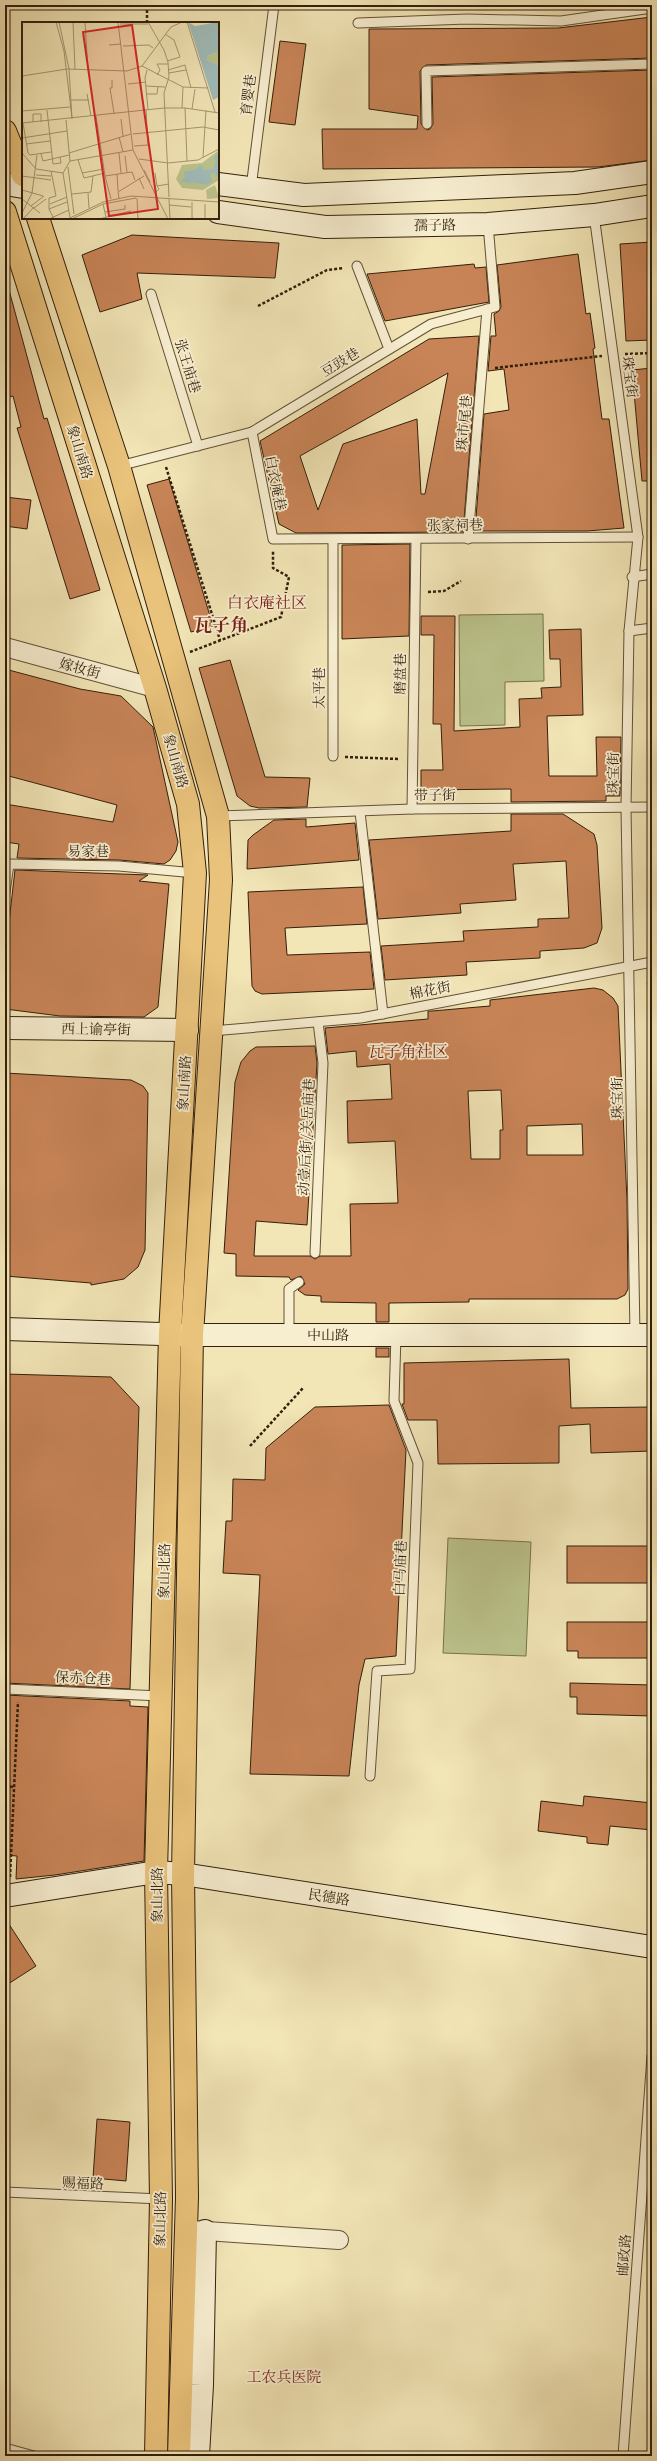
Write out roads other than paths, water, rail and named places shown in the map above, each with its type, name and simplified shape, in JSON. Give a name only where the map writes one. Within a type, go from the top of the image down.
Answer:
[{"type":"main road","points":[[5,131],[17,162]]},
{"type":"main road","points":[[219,184],[304,195],[575,183],[652,172]]},
{"type":"main road","points":[[5,184],[22,187]]},
{"type":"main road","name":"孺子路","points":[[219,212],[325,227],[488,224],[594,215],[652,206]]},
{"type":"main road","name":"象山南路","points":[[6,219],[155,688],[188,804],[195,872],[170,1334]]},
{"type":"main road","name":"象山南路","points":[[38,219],[119,466],[218,816],[221,880],[192,1335]]},
{"type":"main road","name":"西上谕亭街","points":[[5,1028],[187,1030]]},
{"type":"main road","name":"中山路","points":[[5,1329],[192,1335],[643,1335]]},
{"type":"main road","name":"象山北路","points":[[156,2456],[161,2199],[156,1872],[170,1334]]},
{"type":"main road","name":"象山北路","points":[[179,2456],[195,2230],[183,1874],[192,1335]]},
{"type":"main road","name":"民德路","points":[[7,1896],[156,1872],[183,1874],[652,1947]]},
{"type":"main road","points":[[195,2230],[202,2385],[198,2456]]},
{"type":"street","name":"嫁妆街","points":[[5,647],[155,688]]},
{"type":"street","points":[[195,2230],[339,2240]]},
{"type":"lane","name":"育婴巷","points":[[251,188],[274,5]]},
{"type":"lane","points":[[358,23],[467,19],[561,21],[652,8]]},
{"type":"lane","points":[[426,124],[426,71],[652,64]]},
{"type":"lane","name":"珠宝街","points":[[594,215],[638,537],[632,577],[629,631],[626,808],[628,965],[643,1335]]},
{"type":"lane","points":[[487,309],[495,307],[488,224]]},
{"type":"lane","points":[[357,266],[389,349]]},
{"type":"lane","name":"张王庙巷","points":[[151,294],[198,446]]},
{"type":"lane","name":"豆豉巷","points":[[119,466],[252,432],[431,324],[487,309]]},
{"type":"lane","name":"珠市尾巷","points":[[468,539],[487,309]]},
{"type":"lane","name":"白衣庵巷","points":[[252,432],[273,539]]},
{"type":"lane","name":"张家祠巷","points":[[273,539],[416,540],[638,537]]},
{"type":"lane","name":"太平巷","points":[[332,540],[333,756]]},
{"type":"lane","name":"磨盘巷","points":[[412,809],[416,540]]},
{"type":"lane","points":[[632,577],[652,574]]},
{"type":"lane","points":[[629,631],[652,628]]},
{"type":"lane","name":"带子街","points":[[218,816],[412,809],[652,807]]},
{"type":"lane","points":[[360,812],[383,1014]]},
{"type":"lane","name":"易家巷","points":[[5,892],[9,864],[119,866],[195,872]]},
{"type":"lane","name":"棉花街","points":[[212,1031],[318,1022],[383,1014],[628,965],[652,962]]},
{"type":"lane","name":"动壹后街/关岳庙巷","points":[[315,1253],[323,1063],[318,1022]]},
{"type":"lane","points":[[289,1334],[289,1289],[299,1282]]},
{"type":"lane","name":"白马庙巷","points":[[370,1776],[377,1671],[410,1669],[418,1463],[394,1400],[396,1335]]},
{"type":"lane","name":"保赤仓巷","points":[[5,1689],[160,1696]]},
{"type":"lane","name":"邮政路","points":[[623,2456],[652,2056]]},
{"type":"lane","name":"赐福路","points":[[5,2192],[161,2199]]},
{"type":"lane","points":[[5,2448],[34,2456]]},
{"type":"district","name":"白衣庵社区","points":[[267,602]]},
{"type":"district","name":"瓦子角","points":[[221,625]]},
{"type":"district","name":"瓦子角社区","points":[[408,1051]]},
{"type":"district","name":"工农兵医院","points":[[284,2377]]}]
